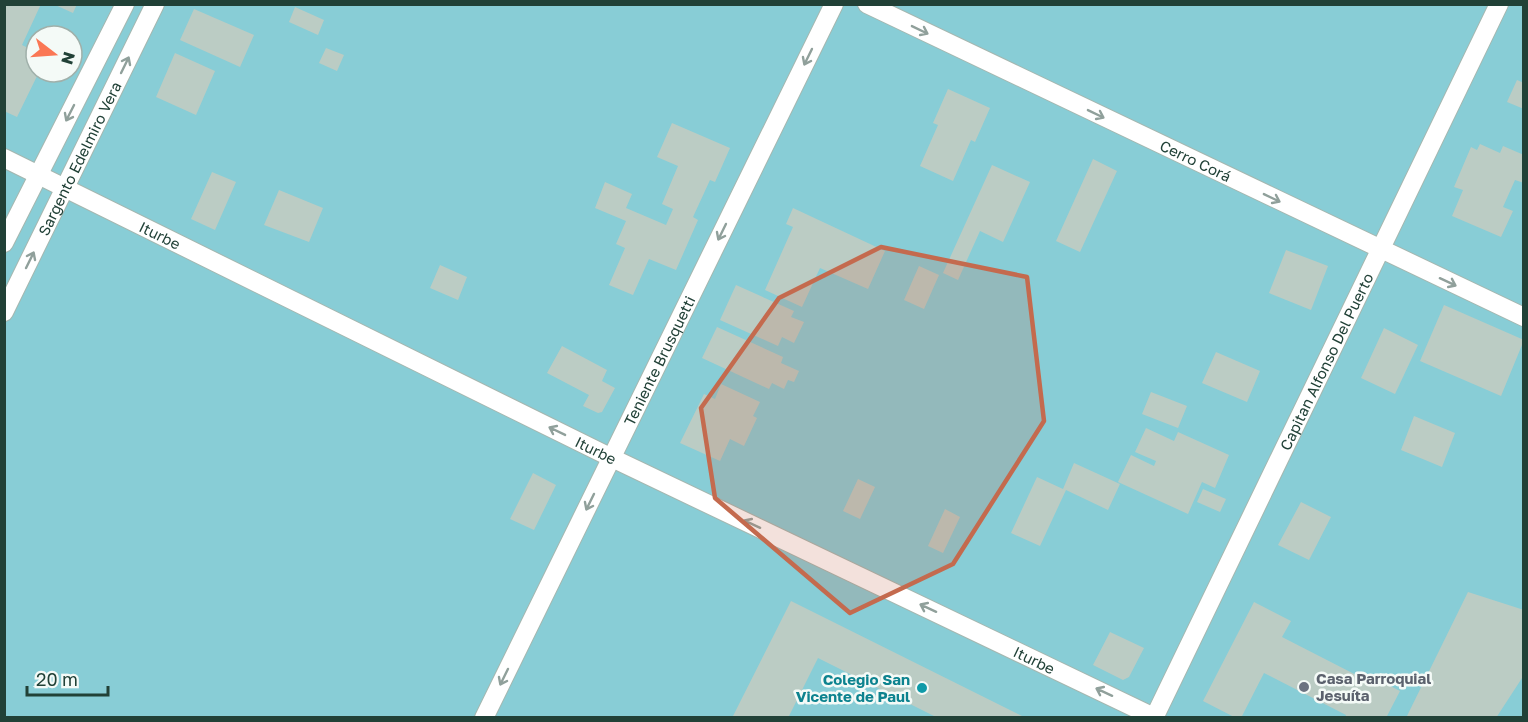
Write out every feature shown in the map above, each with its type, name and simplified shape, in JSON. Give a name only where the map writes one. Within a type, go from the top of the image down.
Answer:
[{"type":"street","name":"Sargento Edelmiro Vera","points":[[4,243],[125,4]]},
{"type":"street","name":"Sargento Edelmiro Vera","points":[[4,312],[154,4]]},
{"type":"street","name":"Teniente Brusquetti","points":[[484,717],[834,4]]},
{"type":"street","name":"Cerro Corá","points":[[867,4],[1379,250],[1524,317]]},
{"type":"street","name":"Capitan Alfonso Del Puerto","points":[[1155,717],[1499,4]]},
{"type":"street","name":"Iturbe","points":[[4,158],[612,458],[1155,717]]},
{"type":"highlighted area","points":[[881,247],[1027,277],[1044,421],[953,564],[850,613],[715,498],[701,408],[779,298]]},
{"type":"water","points":[[5,5],[1523,5],[1523,717],[5,717]]},
{"type":"building","points":[[4,4],[41,4],[32,24],[24,24],[22,45],[24,46],[24,84],[33,84],[17,117],[4,111]]},
{"type":"building","points":[[53,4],[77,4],[73,13]]},
{"type":"building","points":[[295,7],[324,20],[318,35],[289,22]]},
{"type":"building","points":[[194,9],[254,35],[240,67],[180,40]]},
{"type":"building","points":[[326,48],[344,55],[337,71],[319,63]]},
{"type":"building","points":[[175,53],[215,71],[196,115],[156,97]]},
{"type":"building","points":[[1517,80],[1524,83],[1524,109],[1507,102]]},
{"type":"building","points":[[948,89],[990,108],[975,142],[971,140],[953,181],[920,166],[938,125],[933,123]]},
{"type":"building","points":[[672,123],[730,148],[715,182],[710,180],[693,217],[698,220],[676,270],[649,259],[633,295],[609,285],[625,248],[616,244],[626,221],[595,208],[605,182],[632,194],[626,208],[666,225],[673,209],[662,204],[678,166],[657,157]]},
{"type":"building","points":[[1480,144],[1500,153],[1503,146],[1524,155],[1524,183],[1515,180],[1503,207],[1513,211],[1501,237],[1452,216],[1463,190],[1454,187],[1471,147],[1477,150]]},
{"type":"building","points":[[1093,159],[1117,171],[1080,252],[1056,241]]},
{"type":"building","points":[[992,165],[1030,182],[1003,242],[980,231],[958,280],[943,273]]},
{"type":"building","points":[[212,172],[236,182],[215,230],[191,219]]},
{"type":"building","points":[[279,190],[323,208],[309,242],[264,225]]},
{"type":"building","points":[[793,208],[885,251],[868,289],[820,268],[802,307],[765,290],[793,227],[786,224]]},
{"type":"building","points":[[1286,250],[1328,266],[1311,310],[1269,293]]},
{"type":"building","points":[[440,265],[467,277],[458,300],[430,288]]},
{"type":"building","points":[[919,266],[939,275],[924,309],[904,300]]},
{"type":"building","points":[[736,285],[794,311],[791,317],[804,322],[794,343],[782,337],[778,346],[720,320]]},
{"type":"building","points":[[1444,305],[1524,340],[1501,396],[1420,361]]},
{"type":"building","points":[[717,327],[783,357],[781,363],[799,371],[794,382],[788,380],[784,389],[772,383],[769,389],[702,358]]},
{"type":"building","points":[[1384,328],[1418,345],[1395,394],[1361,378]]},
{"type":"building","points":[[562,346],[607,370],[602,381],[615,388],[602,412],[598,413],[583,406],[589,395],[547,373]]},
{"type":"building","points":[[1216,352],[1260,371],[1247,402],[1202,383]]},
{"type":"building","points":[[721,384],[760,402],[753,416],[757,418],[744,446],[730,439],[720,461],[680,443],[704,394],[715,399]]},
{"type":"building","points":[[1151,392],[1187,406],[1178,428],[1142,414]]},
{"type":"building","points":[[1414,416],[1455,433],[1442,467],[1401,450]]},
{"type":"building","points":[[1146,428],[1174,441],[1178,432],[1229,455],[1215,488],[1202,482],[1188,514],[1118,482],[1131,455],[1154,466],[1156,461],[1135,452]]},
{"type":"building","points":[[1074,463],[1120,484],[1108,510],[1066,490],[1040,546],[1011,533],[1037,477],[1063,489]]},
{"type":"building","points":[[533,473],[556,485],[534,530],[510,519]]},
{"type":"building","points":[[858,479],[875,487],[860,519],[843,511]]},
{"type":"building","points":[[1203,489],[1226,499],[1220,512],[1197,502]]},
{"type":"building","points":[[1301,502],[1331,517],[1309,560],[1278,545]]},
{"type":"building","points":[[945,509],[960,517],[943,553],[928,546]]},
{"type":"building","points":[[1468,592],[1524,610],[1524,675],[1496,718],[1406,718]]},
{"type":"building","name":"Colegio San Vicente de Paul","points":[[791,601],[1026,718],[938,718],[818,658],[788,718],[732,718]]},
{"type":"building","points":[[1254,602],[1291,621],[1282,637],[1364,679],[1367,674],[1400,691],[1386,718],[1345,718],[1346,715],[1264,673],[1241,718],[1236,718],[1203,701]]},
{"type":"building","points":[[1110,632],[1144,648],[1129,677],[1123,680],[1093,665]]},
{"type":"place","name":"Casa Parroquial Jesuíta","points":[[1304,687]]},
{"type":"place","name":"Colegio San Vicente de Paul","points":[[922,688]]}]
